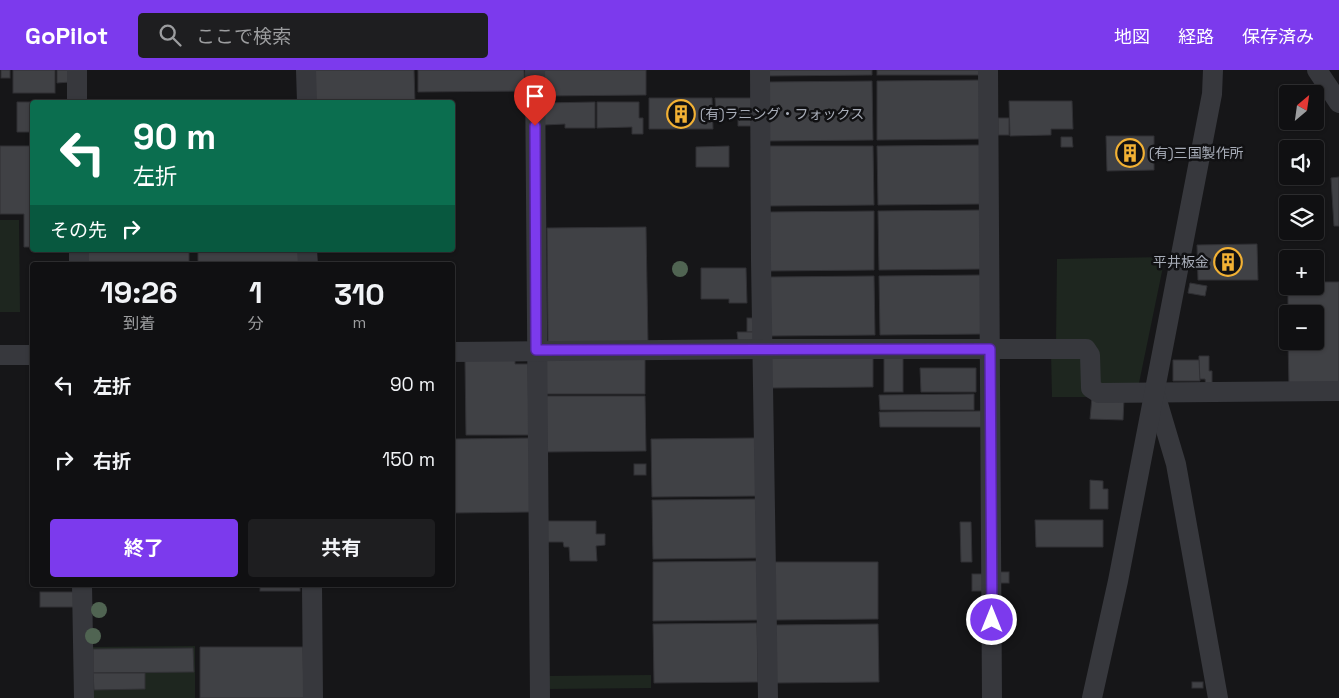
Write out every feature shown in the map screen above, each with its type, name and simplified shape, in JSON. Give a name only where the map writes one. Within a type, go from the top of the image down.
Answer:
[{"type":"street","points":[[77,70],[77,100]]},
{"type":"street","points":[[306,70],[307,100]]},
{"type":"street","points":[[535,70],[540,698]]},
{"type":"street","points":[[760,70],[768,698]]},
{"type":"street","points":[[988,70],[992,698]]},
{"type":"street","points":[[1092,698],[1118,581],[1155,392],[1212,94],[1213,70]]},
{"type":"street","points":[[1318,70],[1339,102]]},
{"type":"street","points":[[455,352],[536,350],[1086,349],[1090,355],[1090,383],[1094,391],[1099,393],[1339,391]]},
{"type":"street","points":[[0,355],[30,355]]},
{"type":"street","points":[[1155,392],[1176,464],[1218,698]]},
{"type":"street","points":[[82,587],[84,698]]},
{"type":"street","points":[[312,587],[313,698]]},
{"type":"shaded area","points":[[0,220],[19,220],[20,312],[0,312]]},
{"type":"shaded area","points":[[1165,257],[1138,388],[1099,387],[1095,353],[1056,344],[1057,259]]},
{"type":"shaded area","points":[[1051,352],[1086,352],[1086,397],[1052,397]]},
{"type":"shaded area","points":[[195,646],[195,698],[92,698],[91,647]]},
{"type":"shaded area","points":[[651,675],[651,688],[547,689],[547,676]]},
{"type":"building","points":[[1,70],[10,70],[10,78],[1,78]]},
{"type":"building","points":[[13,70],[55,70],[55,93],[13,93]]},
{"type":"building","points":[[57,70],[70,70],[70,82],[57,83]]},
{"type":"building","points":[[313,70],[414,70],[415,100],[313,100]]},
{"type":"building","points":[[418,70],[524,70],[525,91],[418,92]]},
{"type":"building","points":[[540,70],[646,70],[646,95],[541,96]]},
{"type":"building","points":[[767,70],[872,70],[872,75],[767,76]]},
{"type":"building","points":[[877,70],[982,70],[982,75],[877,75]]},
{"type":"building","points":[[982,80],[983,139],[877,140],[877,81]]},
{"type":"building","points":[[872,81],[873,140],[768,141],[767,82]]},
{"type":"building","name":"(有)ラニング・フォックス","points":[[649,98],[712,98],[713,129],[649,129]]},
{"type":"building","points":[[715,98],[752,98],[753,126],[738,126],[738,113],[716,114]]},
{"type":"building","points":[[1009,101],[1072,101],[1073,129],[1051,129],[1051,135],[1010,136]]},
{"type":"building","points":[[17,102],[30,102],[30,132],[17,132]]},
{"type":"building","points":[[595,102],[595,128],[565,128],[565,124],[544,125],[544,103]]},
{"type":"building","points":[[597,102],[639,102],[639,118],[643,118],[643,134],[632,134],[632,127],[597,128]]},
{"type":"building","points":[[998,118],[1009,118],[1009,135],[998,135]]},
{"type":"building","name":"(有)三国製作所","points":[[1106,136],[1154,136],[1154,170],[1107,171]]},
{"type":"building","points":[[1061,137],[1072,137],[1073,147],[1061,147]]},
{"type":"building","points":[[983,145],[983,204],[878,205],[877,146]]},
{"type":"building","points":[[0,146],[30,146],[30,247],[24,247],[24,214],[0,214]]},
{"type":"building","points":[[729,146],[729,167],[696,167],[696,147]]},
{"type":"building","points":[[768,146],[873,146],[874,205],[769,206]]},
{"type":"building","points":[[1339,177],[1339,226],[1334,226],[1331,178]]},
{"type":"building","points":[[983,210],[984,269],[879,270],[878,211]]},
{"type":"building","points":[[874,211],[874,270],[769,271],[769,212]]},
{"type":"building","points":[[646,227],[648,344],[548,345],[547,228]]},
{"type":"building","name":"平井板金","points":[[1257,244],[1258,280],[1198,280],[1197,245]]},
{"type":"building","points":[[88,252],[189,252],[189,262],[88,262]]},
{"type":"building","points":[[198,252],[299,252],[299,262],[198,262]]},
{"type":"building","points":[[701,268],[746,268],[747,303],[729,303],[729,299],[701,299]]},
{"type":"building","points":[[984,275],[985,334],[880,335],[879,276]]},
{"type":"building","points":[[874,276],[875,335],[770,336],[769,277]]},
{"type":"building","points":[[1324,282],[1339,282],[1339,386],[1289,386],[1288,350],[1324,350],[1324,305],[1288,305],[1288,295],[1324,295]]},
{"type":"building","points":[[1190,283],[1207,286],[1205,296],[1188,293]]},
{"type":"building","points":[[747,318],[755,318],[755,332],[747,332]]},
{"type":"building","points":[[737,332],[755,332],[756,340],[738,340]]},
{"type":"building","points":[[873,354],[873,387],[770,388],[770,355]]},
{"type":"building","points":[[1199,356],[1209,356],[1212,386],[1206,386],[1205,379],[1199,379]]},
{"type":"building","points":[[645,357],[645,394],[545,394],[545,358]]},
{"type":"building","points":[[884,358],[903,358],[903,392],[884,392]]},
{"type":"building","points":[[515,359],[515,364],[528,364],[529,435],[466,435],[465,360]]},
{"type":"building","points":[[1173,360],[1199,360],[1200,381],[1173,381]]},
{"type":"building","points":[[920,368],[976,368],[976,392],[921,392]]},
{"type":"building","points":[[974,394],[974,410],[880,410],[879,395]]},
{"type":"building","points":[[545,396],[645,396],[646,451],[546,452]]},
{"type":"building","points":[[1092,397],[1124,399],[1123,420],[1090,419]]},
{"type":"building","points":[[982,411],[982,427],[880,427],[879,412]]},
{"type":"building","points":[[530,438],[531,512],[455,513],[455,439]]},
{"type":"building","points":[[755,438],[756,496],[652,497],[651,439]]},
{"type":"building","points":[[634,464],[646,464],[646,475],[634,475]]},
{"type":"building","points":[[1090,480],[1103,481],[1103,489],[1108,489],[1108,509],[1090,509]]},
{"type":"building","points":[[757,499],[757,558],[653,559],[652,500]]},
{"type":"building","points":[[1035,520],[1103,520],[1103,547],[1036,547]]},
{"type":"building","points":[[546,521],[596,521],[596,534],[605,534],[605,545],[596,546],[597,561],[570,561],[569,547],[564,547],[563,542],[546,542]]},
{"type":"building","points":[[960,522],[971,522],[972,562],[961,562]]},
{"type":"building","points":[[757,561],[758,620],[653,621],[653,562]]},
{"type":"building","points":[[773,562],[878,562],[878,619],[774,620]]},
{"type":"building","points":[[998,572],[1009,572],[1009,583],[998,583]]},
{"type":"building","points":[[972,574],[985,574],[985,591],[972,591]]},
{"type":"building","points":[[260,587],[300,587],[300,591],[260,591]]},
{"type":"building","points":[[40,592],[74,592],[74,607],[40,607]]},
{"type":"building","points":[[757,623],[758,682],[654,683],[653,624]]},
{"type":"building","points":[[878,624],[879,682],[774,683],[774,625]]},
{"type":"building","points":[[200,647],[303,647],[304,698],[200,698]]},
{"type":"building","points":[[193,648],[194,672],[93,673],[93,649]]},
{"type":"building","points":[[93,673],[145,673],[145,689],[94,690]]},
{"type":"building","points":[[1192,682],[1203,682],[1203,688],[1192,688]]},
{"type":"place","name":"(有)ラニング・フォックス","points":[[681,114]]},
{"type":"place","name":"(有)三国製作所","points":[[1130,153]]},
{"type":"place","name":"平井板金","points":[[1228,262]]},
{"type":"route","points":[[535,126],[536,350],[990,349],[992,620]]}]
